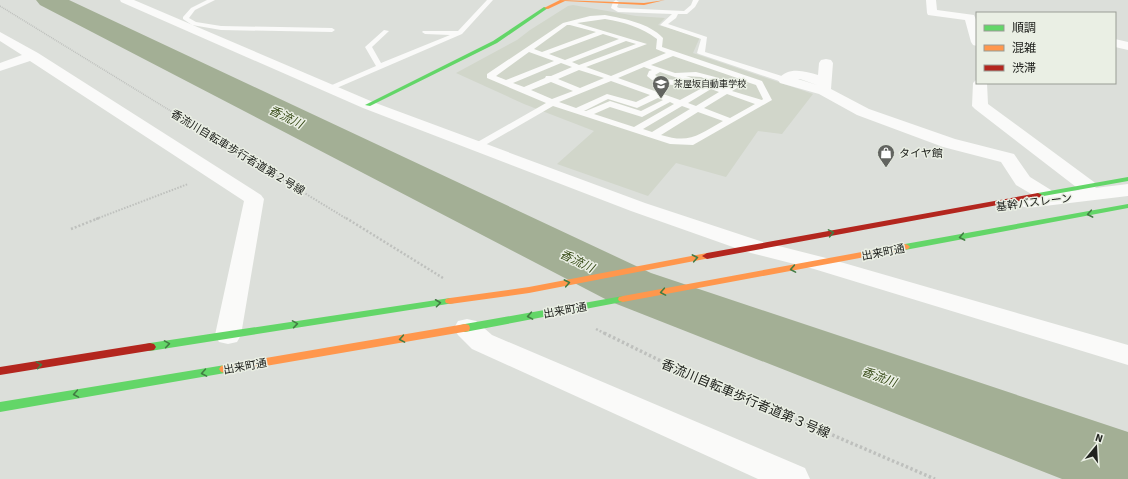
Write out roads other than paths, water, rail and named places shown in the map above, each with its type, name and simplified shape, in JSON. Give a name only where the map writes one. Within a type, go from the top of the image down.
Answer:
[{"type":"main road","points":[[368,105],[495,42],[550,5],[564,0],[644,4],[663,0]]},
{"type":"main road","points":[[0,371],[422,305],[529,290],[1128,179]]},
{"type":"main road","name":"出来町通","points":[[0,408],[467,328],[822,264],[1128,206]]},
{"type":"street","points":[[125,0],[368,105],[638,207],[755,247],[822,264],[1128,355]]},
{"type":"street","points":[[930,0],[932,13],[974,18],[976,34]]},
{"type":"street","points":[[0,36],[254,199],[228,335]]},
{"type":"street","points":[[1116,43],[1128,46]]},
{"type":"street","points":[[0,67],[33,56]]},
{"type":"street","points":[[824,86],[826,63]]},
{"type":"street","points":[[785,80],[824,86],[863,112],[949,143],[1008,158],[1023,182],[1044,194]]},
{"type":"street","points":[[980,84],[980,106],[1087,186]]},
{"type":"street","name":"基幹バスレーン","points":[[940,214],[1128,190]]},
{"type":"street","points":[[467,328],[482,342],[793,479]]},
{"type":"lane","points":[[212,0],[193,9],[185,18],[194,24],[221,28],[332,30]]},
{"type":"lane","points":[[329,88],[460,33],[490,0]]},
{"type":"lane","points":[[616,2],[614,8],[618,10],[686,13],[693,6],[696,0]]},
{"type":"lane","points":[[675,12],[674,17],[663,25],[705,38],[701,53],[785,80]]},
{"type":"lane","points":[[571,23],[658,48],[759,83],[768,100],[693,142],[673,142],[576,111],[490,76],[565,24],[590,18],[606,17],[626,21],[649,29],[660,38],[658,48]]},
{"type":"lane","points":[[204,34],[221,28]]},
{"type":"lane","points":[[380,66],[368,47],[386,31]]},
{"type":"lane","points":[[425,32],[460,33]]},
{"type":"lane","points":[[542,54],[603,32]]},
{"type":"lane","points":[[506,83],[560,60],[590,44],[613,35]]},
{"type":"lane","points":[[560,60],[602,48],[625,38]]},
{"type":"lane","points":[[590,44],[617,53]]},
{"type":"lane","points":[[525,90],[552,80],[579,67],[642,44]]},
{"type":"lane","points":[[528,49],[731,121]]},
{"type":"lane","points":[[477,146],[553,102],[673,53]]},
{"type":"lane","points":[[677,70],[688,58]]},
{"type":"lane","points":[[587,114],[610,104],[642,114],[711,87],[716,83],[716,80],[707,76],[677,70],[659,70],[644,65]]},
{"type":"lane","points":[[707,76],[719,69]]},
{"type":"lane","points":[[659,70],[652,73],[651,76],[662,82],[687,82],[711,87],[762,104]]},
{"type":"lane","points":[[635,130],[691,91],[687,82],[677,70]]},
{"type":"lane","points":[[533,72],[581,91]]},
{"type":"lane","points":[[654,136],[746,79]]},
{"type":"lane","points":[[576,111],[607,96],[637,105],[657,95]]},
{"type":"waterway","name":"香流川","points":[[49,0],[630,287],[1128,468]]},
{"type":"place","name":"茶屋坂自動車学校","points":[[661,99]]},
{"type":"place","name":"タイヤ館","points":[[886,168]]}]
